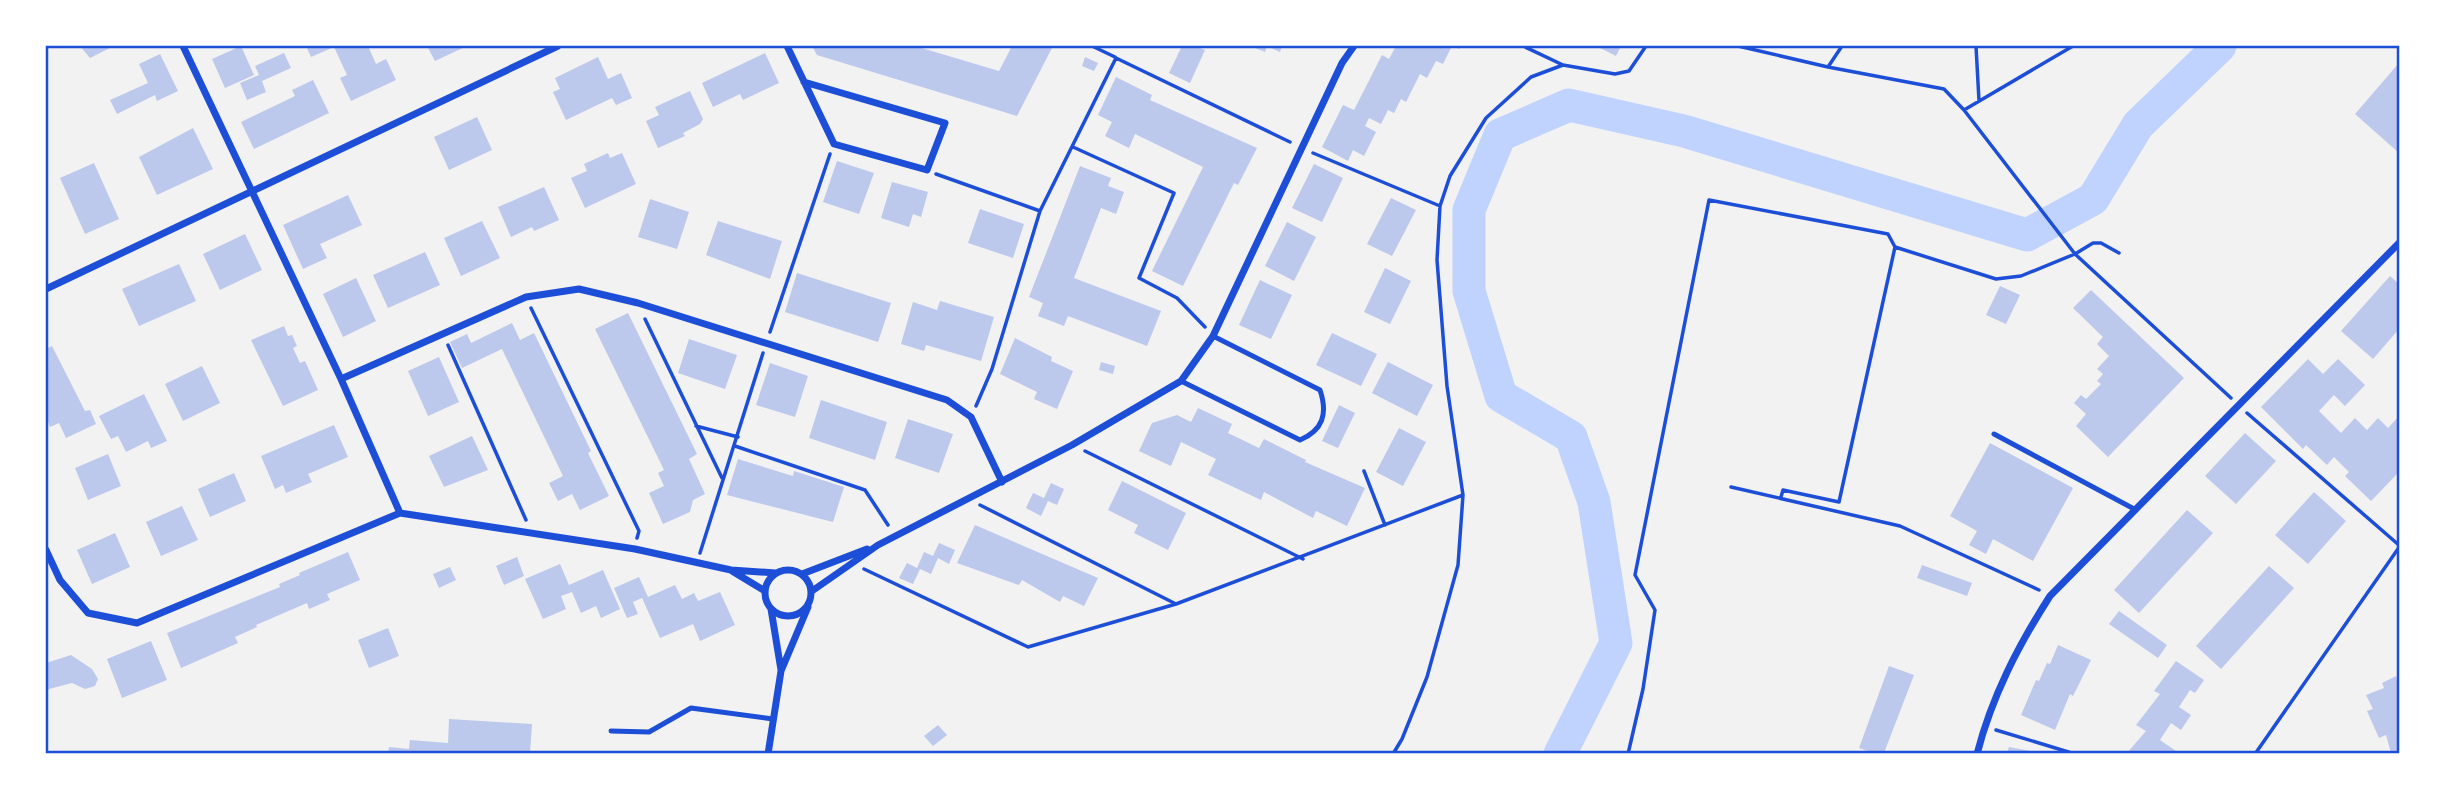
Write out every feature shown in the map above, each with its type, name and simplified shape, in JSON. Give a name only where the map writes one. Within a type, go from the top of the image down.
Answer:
[{"type":"street","points":[[183,46],[341,379],[400,513]]},
{"type":"street","points":[[46,289],[558,46]]},
{"type":"street","points":[[787,46],[804,82],[834,144],[927,170],[945,122],[804,82]]},
{"type":"street","points":[[768,754],[781,671],[812,591],[878,545],[1002,482],[1181,381],[1213,336],[1304,149],[1342,63],[1354,46]]},
{"type":"street","points":[[1977,754],[1984,726],[2014,653],[2050,596],[2399,242]]},
{"type":"street","points":[[341,379],[526,297],[579,289],[638,303],[947,400],[971,417],[1002,482]]},
{"type":"street","points":[[46,550],[60,580],[88,613],[137,623],[400,513],[635,549],[731,570],[776,573],[789,569],[802,574],[812,591]]},
{"type":"street","points":[[802,574],[878,545]]},
{"type":"street","points":[[731,570],[765,591],[771,609],[781,671]]},
{"type":"street","points":[[765,591],[771,577],[776,573]]},
{"type":"street","points":[[771,609],[790,617],[808,607]]},
{"type":"lane","points":[[1181,381],[1300,440],[1314,434],[1323,421],[1324,404],[1320,390],[1213,336]]},
{"type":"lane","points":[[1994,434],[2136,510]]},
{"type":"lane","points":[[611,731],[649,732],[691,708],[773,719]]},
{"type":"path","points":[[1091,46],[1304,149],[1384,185],[1440,206]]},
{"type":"path","points":[[1523,46],[1563,65],[1615,74],[1629,71],[1646,46]]},
{"type":"path","points":[[1738,46],[1828,68],[1944,89],[1964,110],[2075,254],[2237,404],[2399,546],[2255,754]]},
{"type":"path","points":[[1828,68],[1842,46]]},
{"type":"path","points":[[1976,46],[1979,101]]},
{"type":"path","points":[[1964,110],[2073,46]]},
{"type":"path","points":[[981,395],[992,369],[1040,211],[1115,58]]},
{"type":"path","points":[[1393,754],[1402,740],[1427,677],[1458,565],[1463,495],[1447,386],[1437,260],[1440,206],[1450,176],[1486,118],[1531,77],[1563,65]]},
{"type":"path","points":[[702,547],[766,343],[834,144]]},
{"type":"path","points":[[1073,146],[1174,192],[1139,278],[1177,298],[1213,336]]},
{"type":"path","points":[[927,170],[1040,211]]},
{"type":"path","points":[[1628,754],[1643,689],[1655,610],[1635,575],[1709,200],[1888,234],[1895,247],[1839,502],[1783,490],[1781,498]]},
{"type":"path","points":[[1895,247],[1996,279],[2021,276],[2075,254],[2093,243],[2101,243],[2119,253]]},
{"type":"path","points":[[526,297],[639,531]]},
{"type":"path","points":[[638,303],[722,478]]},
{"type":"path","points":[[443,333],[531,532]]},
{"type":"path","points":[[695,426],[738,437]]},
{"type":"path","points":[[1072,444],[1303,559]]},
{"type":"path","points":[[735,446],[866,490],[895,536]]},
{"type":"path","points":[[1364,471],[1385,525]]},
{"type":"path","points":[[1731,487],[1900,526],[2050,596]]},
{"type":"path","points":[[852,563],[1028,647],[1176,604],[1303,559],[1463,495]]},
{"type":"path","points":[[968,500],[1176,604]]},
{"type":"path","points":[[1984,726],[2075,754]]},
{"type":"building","points":[[80,46],[109,46],[110,48],[90,58]]},
{"type":"building","points":[[241,46],[254,75],[225,88],[212,59]]},
{"type":"building","points":[[306,46],[368,46],[376,64],[386,59],[396,80],[351,101],[340,78],[347,75],[334,47],[311,57]]},
{"type":"building","points":[[427,46],[467,46],[435,61]]},
{"type":"building","points":[[812,46],[915,46],[999,71],[1012,46],[1053,46],[1017,116],[817,55]]},
{"type":"building","points":[[1182,46],[1195,46],[1205,50],[1190,83],[1169,73]]},
{"type":"building","points":[[1250,46],[1267,46],[1265,52]]},
{"type":"building","points":[[1267,46],[1282,46],[1280,52]]},
{"type":"building","points":[[1396,46],[1452,46],[1443,64],[1436,61],[1427,78],[1420,74],[1406,102],[1401,99],[1394,113],[1388,110],[1381,124],[1369,118],[1365,126],[1376,132],[1364,156],[1353,150],[1348,161],[1322,147],[1343,105],[1354,110],[1382,55],[1389,59]]},
{"type":"building","points":[[1596,46],[1621,46],[1616,56]]},
{"type":"building","points":[[284,53],[291,68],[262,81],[266,92],[247,100],[240,83],[259,75],[255,66]]},
{"type":"building","points":[[765,53],[779,83],[743,100],[740,94],[713,107],[702,83]]},
{"type":"building","points":[[160,54],[178,91],[157,101],[155,95],[117,114],[110,100],[148,83],[139,64]]},
{"type":"building","points":[[598,57],[608,79],[621,73],[632,98],[616,105],[612,98],[566,120],[553,92],[560,89],[555,78]]},
{"type":"building","points":[[1085,57],[1098,63],[1094,71],[1082,66]]},
{"type":"building","points":[[2399,63],[2399,153],[2355,114]]},
{"type":"building","points":[[1116,77],[1152,95],[1150,100],[1257,148],[1238,185],[1234,183],[1183,286],[1152,271],[1203,167],[1135,134],[1129,148],[1105,136],[1112,122],[1098,115]]},
{"type":"building","points":[[313,80],[329,113],[254,149],[241,122],[295,96],[292,90]]},
{"type":"building","points":[[690,91],[703,119],[700,124],[683,133],[685,136],[658,148],[646,121],[659,115],[655,107]]},
{"type":"building","points":[[477,117],[492,150],[449,170],[434,137]]},
{"type":"building","points":[[193,128],[213,169],[157,195],[139,157]]},
{"type":"building","points":[[608,153],[610,158],[622,153],[636,184],[585,208],[571,178],[587,171],[584,164]]},
{"type":"building","points":[[837,161],[874,173],[859,214],[823,202]]},
{"type":"building","points":[[94,163],[119,219],[85,234],[60,178]]},
{"type":"building","points":[[1314,164],[1343,178],[1322,222],[1292,208]]},
{"type":"building","points":[[1080,166],[1111,178],[1108,186],[1124,192],[1116,214],[1101,208],[1074,278],[1161,311],[1147,346],[1068,316],[1064,326],[1038,316],[1043,303],[1029,297]]},
{"type":"building","points":[[892,182],[928,192],[921,217],[913,214],[909,227],[881,218]]},
{"type":"building","points":[[544,187],[559,220],[534,231],[532,227],[511,237],[498,207]]},
{"type":"building","points":[[348,195],[362,225],[320,244],[327,258],[303,269],[283,225]]},
{"type":"building","points":[[1391,198],[1416,210],[1392,256],[1367,244]]},
{"type":"building","points":[[650,199],[689,212],[677,249],[638,237]]},
{"type":"building","points":[[980,209],[1024,224],[1013,258],[968,243]]},
{"type":"building","points":[[482,221],[500,258],[461,276],[444,238]]},
{"type":"building","points":[[718,221],[782,241],[770,279],[706,255]]},
{"type":"building","points":[[1287,222],[1316,237],[1294,281],[1265,266]]},
{"type":"building","points":[[245,234],[262,270],[220,290],[203,254]]},
{"type":"building","points":[[425,252],[440,285],[388,308],[373,275]]},
{"type":"building","points":[[179,264],[196,301],[139,326],[122,289]]},
{"type":"building","points":[[1385,268],[1411,281],[1390,324],[1364,312]]},
{"type":"building","points":[[797,273],[891,303],[878,342],[785,312]]},
{"type":"building","points":[[2390,276],[2399,284],[2399,329],[2373,359],[2341,331]]},
{"type":"building","points":[[356,278],[376,321],[343,337],[323,294]]},
{"type":"building","points":[[1260,280],[1292,295],[1271,339],[1239,325]]},
{"type":"building","points":[[2000,286],[2020,295],[2006,324],[1986,315]]},
{"type":"building","points":[[2091,290],[2184,378],[2108,457],[2076,426],[2086,414],[2074,403],[2081,395],[2086,399],[2101,384],[2097,381],[2103,374],[2097,369],[2109,356],[2097,344],[2103,337],[2073,308]]},
{"type":"building","points":[[940,301],[994,317],[981,361],[926,345],[924,351],[901,344],[913,302],[937,310]]},
{"type":"building","points":[[628,313],[697,454],[689,459],[705,494],[693,500],[690,512],[663,524],[649,493],[664,486],[658,473],[664,470],[595,329]]},
{"type":"building","points":[[512,323],[520,340],[534,333],[591,451],[588,453],[609,496],[580,510],[572,494],[558,501],[549,483],[563,476],[502,349],[462,368],[450,342],[467,334],[471,343]]},
{"type":"building","points":[[284,326],[297,346],[293,348],[300,363],[305,361],[318,390],[283,406],[251,340]]},
{"type":"building","points":[[1332,333],[1377,354],[1361,386],[1316,365]]},
{"type":"building","points":[[1015,338],[1052,357],[1051,361],[1073,371],[1057,409],[1034,399],[1037,392],[1000,374]]},
{"type":"building","points":[[689,339],[737,355],[725,389],[678,373]]},
{"type":"building","points":[[52,346],[85,411],[90,410],[96,424],[66,438],[59,423],[50,427],[46,416],[46,349]]},
{"type":"building","points":[[439,357],[459,402],[428,416],[408,371]]},
{"type":"building","points":[[2308,359],[2323,374],[2338,359],[2365,385],[2345,406],[2334,395],[2319,411],[2341,433],[2355,418],[2367,430],[2378,418],[2388,428],[2399,416],[2399,472],[2371,501],[2345,476],[2349,472],[2334,457],[2327,465],[2306,445],[2303,449],[2261,407]]},
{"type":"building","points":[[1101,362],[1115,366],[1113,374],[1099,370]]},
{"type":"building","points":[[1388,362],[1433,385],[1417,416],[1372,393]]},
{"type":"building","points":[[770,363],[808,376],[795,417],[756,405]]},
{"type":"building","points":[[202,366],[220,403],[183,421],[165,384]]},
{"type":"building","points":[[144,394],[167,441],[151,448],[148,441],[126,452],[118,436],[111,439],[99,416]]},
{"type":"building","points":[[821,400],[887,422],[875,460],[809,438]]},
{"type":"building","points":[[1339,405],[1355,413],[1338,448],[1322,441]]},
{"type":"building","points":[[1198,408],[1232,424],[1228,433],[1259,448],[1264,439],[1306,460],[1305,462],[1365,488],[1347,526],[1316,511],[1313,518],[1264,492],[1261,500],[1208,475],[1216,459],[1181,442],[1171,466],[1139,451],[1152,423],[1177,415],[1191,422]]},
{"type":"building","points":[[908,419],[953,434],[939,473],[895,458]]},
{"type":"building","points":[[334,425],[348,457],[308,474],[312,482],[286,493],[283,485],[275,489],[261,456]]},
{"type":"building","points":[[1399,428],[1426,442],[1403,486],[1376,472]]},
{"type":"building","points":[[2245,433],[2276,461],[2236,504],[2205,476]]},
{"type":"building","points":[[472,436],[488,470],[444,487],[429,456]]},
{"type":"building","points":[[1990,443],[2073,488],[2033,561],[1993,539],[1986,554],[1969,545],[1977,531],[1950,516]]},
{"type":"building","points":[[108,454],[121,486],[88,500],[75,468]]},
{"type":"building","points":[[738,459],[793,476],[794,471],[844,487],[833,522],[727,495]]},
{"type":"building","points":[[234,473],[246,501],[210,517],[198,489]]},
{"type":"building","points":[[1122,481],[1186,513],[1168,550],[1134,533],[1138,525],[1108,510]]},
{"type":"building","points":[[1051,483],[1064,489],[1057,505],[1048,501],[1041,516],[1026,508],[1033,493],[1044,498]]},
{"type":"building","points":[[2314,492],[2346,521],[2308,564],[2275,535]]},
{"type":"building","points":[[182,506],[198,540],[161,556],[146,522]]},
{"type":"building","points":[[2187,510],[2213,533],[2139,613],[2114,590]]},
{"type":"building","points":[[975,525],[1098,578],[1084,606],[1063,596],[1060,602],[1022,580],[1019,585],[957,563]]},
{"type":"building","points":[[115,533],[130,567],[92,584],[77,550]]},
{"type":"building","points":[[939,543],[955,550],[949,564],[938,558],[931,574],[920,569],[913,584],[899,578],[907,563],[917,568],[924,552],[933,556]]},
{"type":"building","points":[[348,552],[360,580],[327,594],[330,600],[309,609],[307,603],[256,625],[257,627],[235,637],[238,643],[181,668],[167,633],[280,587],[279,584],[300,575],[299,573]]},
{"type":"building","points":[[517,557],[524,576],[504,585],[496,566]]},
{"type":"building","points":[[560,564],[569,585],[603,570],[620,609],[601,618],[596,606],[581,613],[572,592],[561,596],[566,609],[543,619],[525,579]]},
{"type":"building","points":[[1922,565],[1972,583],[1967,596],[1917,578]]},
{"type":"building","points":[[2269,566],[2294,588],[2221,669],[2196,646]]},
{"type":"building","points":[[450,567],[456,580],[439,588],[433,574]]},
{"type":"building","points":[[639,577],[648,597],[675,585],[682,599],[694,593],[698,601],[720,592],[735,625],[700,641],[693,624],[660,638],[642,598],[633,602],[638,614],[627,618],[614,588]]},
{"type":"building","points":[[2119,611],[2167,645],[2158,658],[2109,624]]},
{"type":"building","points":[[388,628],[399,656],[369,668],[358,640]]},
{"type":"building","points":[[151,641],[167,680],[122,698],[107,659]]},
{"type":"building","points":[[2058,645],[2091,660],[2073,696],[2070,694],[2055,730],[2021,715],[2036,680],[2039,681],[2047,663],[2050,664]]},
{"type":"building","points":[[71,655],[92,669],[98,679],[95,686],[85,689],[72,683],[49,689],[46,693],[46,663]]},
{"type":"building","points":[[2176,661],[2204,680],[2195,693],[2190,690],[2179,707],[2191,715],[2181,730],[2171,723],[2160,740],[2176,751],[2127,753],[2146,731],[2136,725],[2160,694],[2154,691]]},
{"type":"building","points":[[1889,666],[1914,675],[1884,753],[1873,753],[1859,748]]},
{"type":"building","points":[[2396,676],[2399,685],[2399,753],[2391,753],[2386,735],[2379,738],[2367,711],[2373,709],[2366,695],[2384,688],[2382,683]]},
{"type":"building","points":[[449,719],[532,724],[530,753],[388,753],[389,747],[409,749],[410,740],[448,743]]},
{"type":"building","points":[[938,725],[947,735],[933,746],[924,736]]},
{"type":"building","points":[[2009,747],[2036,752],[2036,753],[2007,753]]},
{"type":"waterway","points":[[1560,754],[1616,643],[1594,502],[1571,437],[1501,396],[1469,291],[1469,210],[1500,135],[1569,105],[1684,131],[2027,235],[2093,199],[2138,125],[2220,46]]}]
